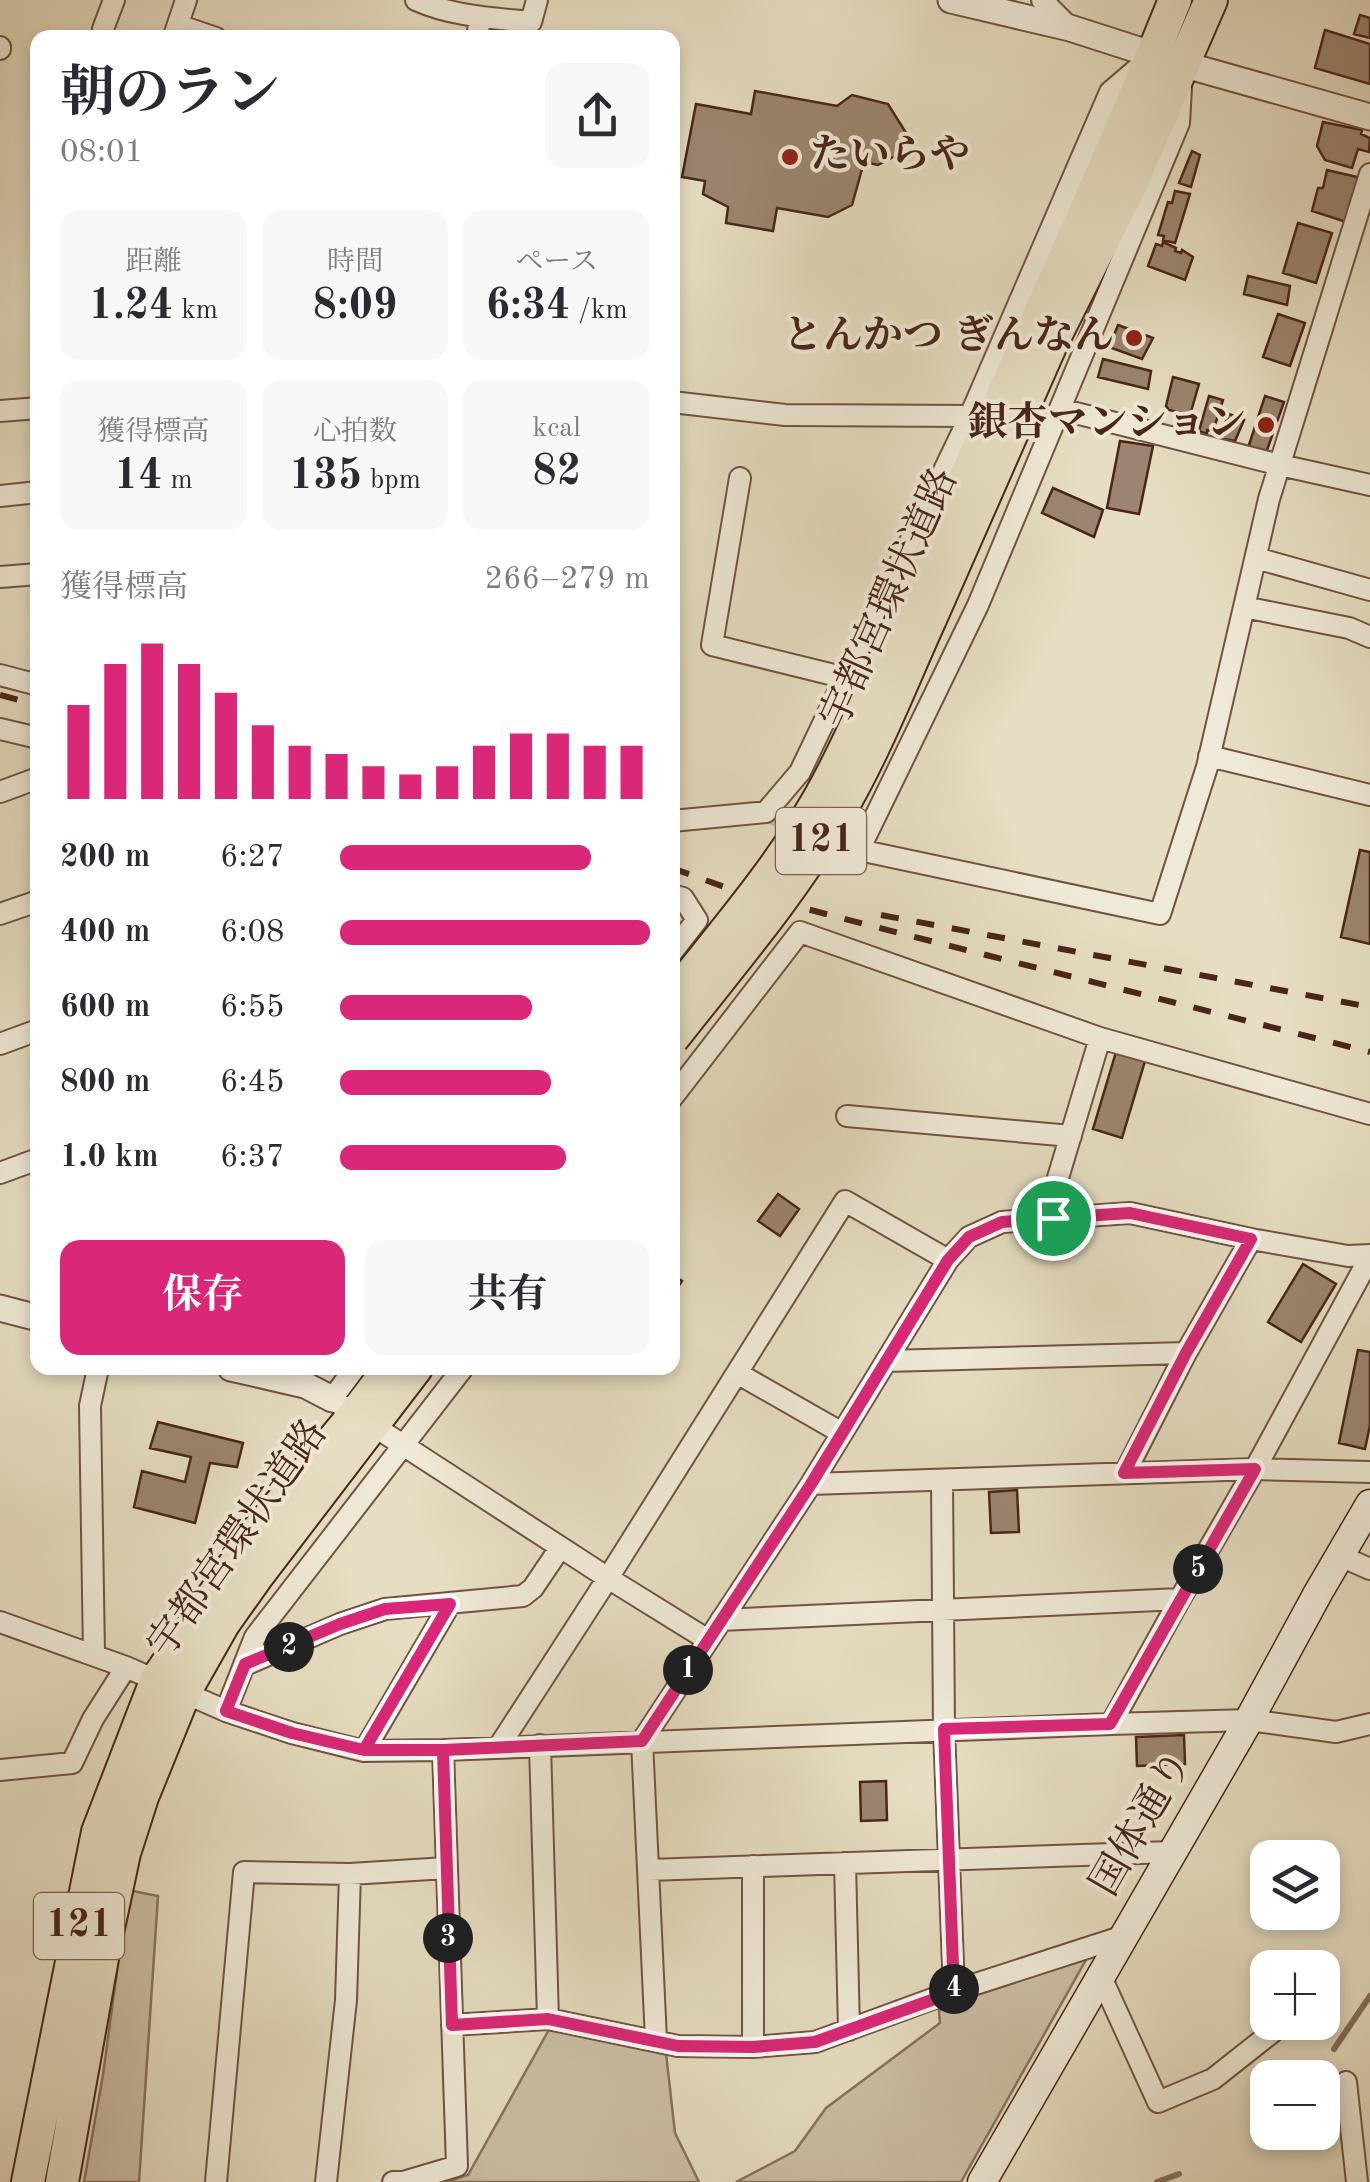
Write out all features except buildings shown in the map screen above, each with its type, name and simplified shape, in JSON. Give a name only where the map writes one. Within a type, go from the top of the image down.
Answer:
[{"type":"highway","name":"宇都宮環状道路","points":[[1167,59],[1174,0]]},
{"type":"highway","name":"宇都宮環状道路","points":[[680,1029],[806,864],[840,810],[872,747],[986,429],[1086,212],[1167,59],[1212,0]]},
{"type":"highway","name":"宇都宮環状道路","points":[[680,988],[778,860],[818,800],[918,615]]},
{"type":"highway","name":"宇都宮環状道路","points":[[28,2182],[98,1832],[171,1685],[223,1624],[352,1413],[384,1375]]},
{"type":"highway","name":"宇都宮環状道路","points":[[352,1413],[406,1375]]},
{"type":"highway","name":"宇都宮環状道路","points":[[62,2182],[124,1852],[171,1685]]},
{"type":"main road","name":"国体通り","points":[[982,2182],[1370,1504]]},
{"type":"street","points":[[104,29],[114,0]]},
{"type":"street","points":[[176,30],[186,0]]},
{"type":"street","points":[[416,0],[478,27],[530,22],[537,0]]},
{"type":"street","points":[[951,0],[1070,28],[1370,117]]},
{"type":"street","points":[[1042,0],[1070,28]]},
{"type":"street","points":[[1167,59],[1179,123],[978,605],[859,850],[1160,914],[1209,756],[1280,464],[1370,174]]},
{"type":"street","points":[[680,821],[766,812],[800,772],[970,416],[1110,92],[1167,59]]},
{"type":"street","points":[[680,403],[785,415],[970,416]]},
{"type":"street","points":[[0,411],[30,409]]},
{"type":"street","points":[[1060,409],[1370,484]]},
{"type":"street","points":[[740,478],[712,646],[846,678]]},
{"type":"street","points":[[0,496],[30,493]]},
{"type":"street","points":[[1256,558],[1370,590]]},
{"type":"street","points":[[0,578],[30,575]]},
{"type":"street","points":[[1244,606],[1349,628],[1370,638]]},
{"type":"street","points":[[0,675],[30,683]]},
{"type":"street","points":[[0,729],[30,736]]},
{"type":"street","points":[[1209,756],[1370,795]]},
{"type":"street","points":[[0,792],[30,781]]},
{"type":"street","points":[[680,897],[697,920],[680,942]]},
{"type":"street","points":[[0,914],[30,904]]},
{"type":"street","points":[[680,1088],[800,932],[1100,1038],[1370,1114]]},
{"type":"street","points":[[0,1044],[30,1033]]},
{"type":"street","points":[[1053,1218],[1052,1201],[1100,1038]]},
{"type":"street","points":[[848,1116],[1071,1136]]},
{"type":"street","points":[[0,1173],[30,1162]]},
{"type":"street","points":[[498,1748],[845,1201],[948,1260]]},
{"type":"street","points":[[656,2040],[642,1741],[811,1484],[948,1260],[969,1237],[1002,1222],[1130,1213],[1251,1239],[1348,1256],[1370,1256],[1110,1724]]},
{"type":"street","points":[[1124,1473],[1251,1239]]},
{"type":"street","points":[[0,1308],[30,1316]]},
{"type":"street","points":[[886,1361],[1186,1353]]},
{"type":"street","points":[[737,1374],[842,1433]]},
{"type":"street","points":[[94,1655],[90,1406],[97,1375]]},
{"type":"street","points":[[261,1375],[305,1385],[708,1640]]},
{"type":"street","points":[[352,1413],[355,1375]]},
{"type":"street","points":[[226,1711],[254,1637],[457,1375]]},
{"type":"street","points":[[811,1484],[1255,1469],[1370,1472]]},
{"type":"street","points":[[942,1480],[944,1729],[954,1992]]},
{"type":"street","points":[[245,1664],[385,1609],[523,1596],[533,1588],[560,1548]]},
{"type":"street","points":[[1340,1556],[1370,1569]]},
{"type":"street","points":[[721,1620],[1180,1599]]},
{"type":"street","points":[[364,1750],[450,1604]]},
{"type":"street","points":[[0,1622],[126,1666],[226,1711],[292,1733],[364,1750],[1249,1720],[1336,1732],[1370,1724]]},
{"type":"street","points":[[0,1770],[72,1763],[92,1719],[126,1666]]},
{"type":"street","points":[[540,1745],[548,2019]]},
{"type":"street","points":[[393,2182],[458,2166],[443,1750]]},
{"type":"street","points":[[649,1870],[1171,1852]]},
{"type":"street","points":[[844,1863],[849,2030]]},
{"type":"street","points":[[753,1866],[753,2047]]},
{"type":"street","points":[[216,2182],[244,1872],[350,1874],[446,1868]]},
{"type":"street","points":[[326,2182],[346,2000],[350,1874]]},
{"type":"street","points":[[452,2025],[548,2019],[678,2046],[753,2047],[815,2042],[1124,1936]]},
{"type":"street","points":[[1101,1976],[1158,2102],[1213,2078],[1262,2040]]},
{"type":"street","points":[[1346,2082],[1359,2182],[1370,2180]]},
{"type":"shaded area","points":[[128,1890],[158,1896],[139,2182],[84,2182],[103,2075]]},
{"type":"shaded area","points":[[1091,1951],[961,2182],[736,2182],[795,2151],[826,2108],[940,2023],[938,2000]]},
{"type":"shaded area","points":[[551,2026],[666,2053],[675,2133],[699,2182],[446,2182],[468,2175]]},
{"type":"waterway","points":[[1334,2049],[1370,1996]]},
{"type":"waterway","points":[[1157,2182],[1179,2174]]},
{"type":"tunnel","points":[[766,812],[859,850]]},
{"type":"railway","points":[[0,695],[30,703]]},
{"type":"railway","points":[[680,871],[730,889],[1370,1052]]},
{"type":"railway","points":[[881,915],[1370,1007]]},
{"type":"place","name":"たいらや","points":[[790,157]]},
{"type":"place","name":"とんかつ ぎんなん","points":[[1134,338]]},
{"type":"place","name":"銀杏マンション","points":[[1266,425]]},
{"type":"route","points":[[1053,1218],[1002,1222],[969,1237],[948,1260],[811,1484],[642,1741],[540,1745],[403,1752],[364,1750],[292,1733],[226,1711],[245,1664],[385,1609],[450,1604],[364,1750],[403,1752],[443,1750],[452,2025],[548,2019],[678,2046],[753,2047],[815,2042],[954,1992],[944,1729],[1110,1724],[1255,1469],[1124,1473],[1251,1239],[1130,1213],[1053,1218]]}]
